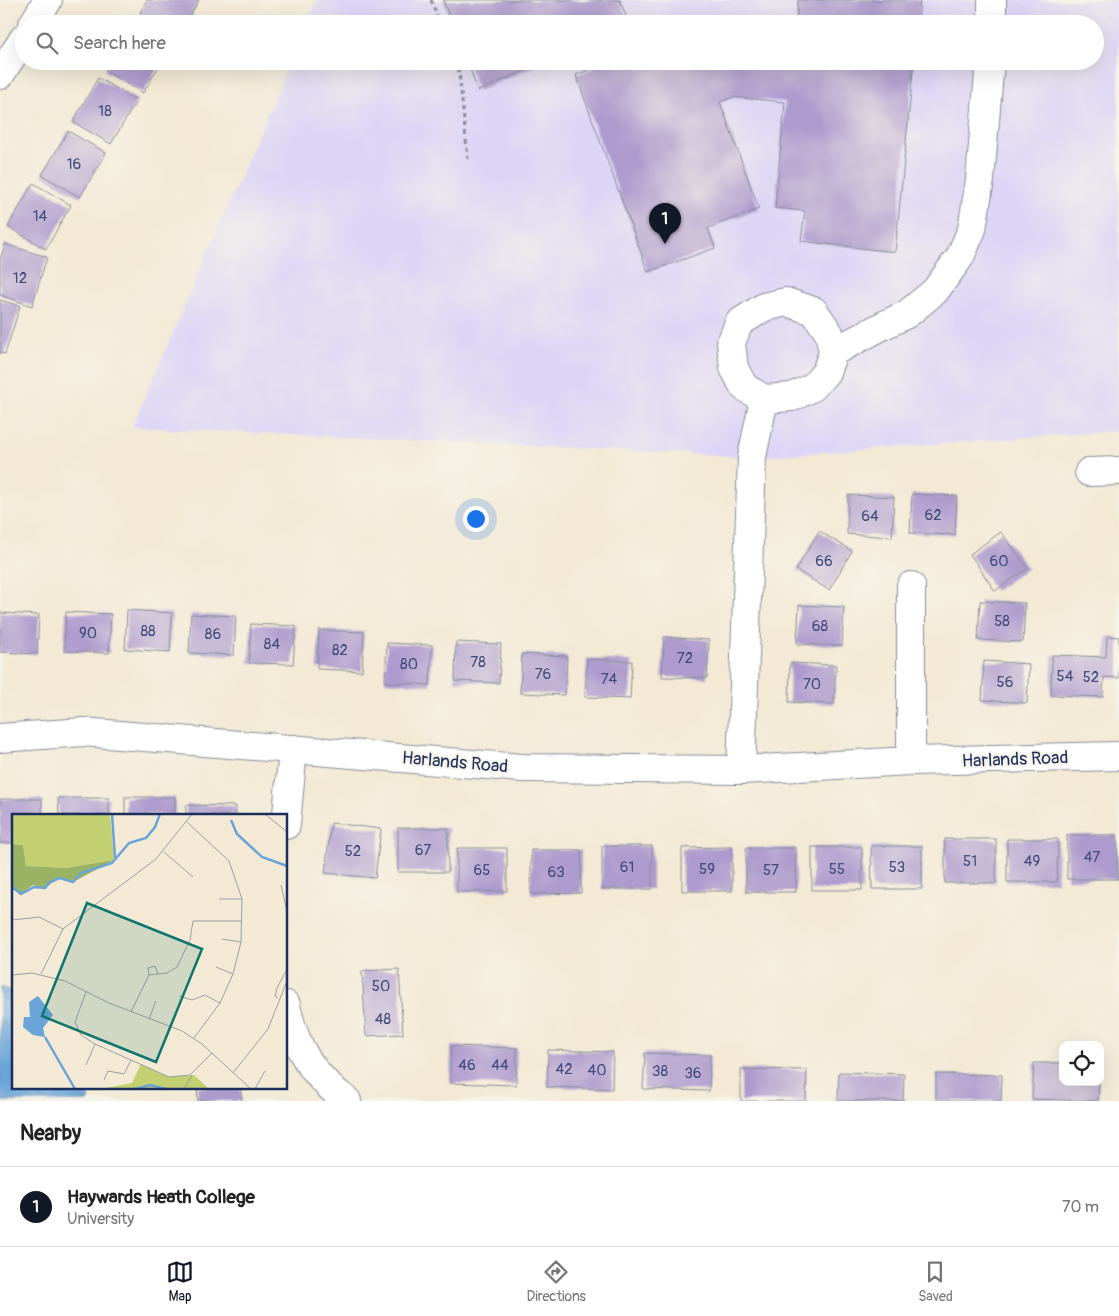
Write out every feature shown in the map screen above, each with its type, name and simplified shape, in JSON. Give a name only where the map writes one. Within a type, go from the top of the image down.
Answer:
[{"type":"street","points":[[39,15],[48,0]]},
{"type":"street","points":[[992,0],[992,15]]},
{"type":"street","points":[[0,75],[15,52]]},
{"type":"street","points":[[833,352],[907,314],[935,291],[960,257],[972,229],[980,180],[989,70]]},
{"type":"street","points":[[786,302],[814,311],[829,332],[833,352],[826,372],[813,387],[792,397],[764,399],[744,387],[734,368],[731,344],[739,323],[764,307],[786,302]]},
{"type":"street","points":[[741,770],[752,457],[764,399]]},
{"type":"street","points":[[1089,472],[1119,471]]},
{"type":"street","points":[[911,586],[911,761]]},
{"type":"street","name":"Harlands Road","points":[[0,738],[83,732],[522,768],[741,770],[911,761],[1119,756]]},
{"type":"street","points":[[287,814],[293,748]]},
{"type":"street","points":[[288,1015],[299,1047],[314,1072],[347,1101]]},
{"type":"path","points":[[431,0],[437,15]]},
{"type":"path","points":[[458,70],[468,159]]},
{"type":"shaded area","points":[[317,0],[1119,0],[1119,431],[752,457],[132,427],[286,70],[1104,70],[1104,15],[310,15]]},
{"type":"water","points":[[0,987],[12,991],[12,1088],[91,1088],[88,1101],[0,1101]]},
{"type":"building","points":[[147,0],[199,0],[190,15],[143,15],[140,13]]},
{"type":"building","points":[[443,0],[620,0],[626,15],[449,15]]},
{"type":"building","points":[[798,0],[920,0],[919,15],[797,15]]},
{"type":"building","points":[[106,70],[157,70],[143,93]]},
{"type":"building","points":[[470,70],[527,70],[478,91]]},
{"type":"building","points":[[589,70],[913,70],[895,252],[801,241],[805,211],[775,208],[785,102],[734,97],[720,102],[759,209],[708,228],[715,248],[648,272],[576,75]]},
{"type":"building","points":[[98,78],[137,100],[111,144],[73,122]]},
{"type":"building","points":[[68,131],[106,153],[80,197],[42,175]]},
{"type":"building","points":[[33,183],[71,205],[46,249],[8,227]]},
{"type":"building","points":[[5,244],[47,257],[32,306],[0,295],[0,260]]},
{"type":"building","points":[[0,300],[20,306],[5,354],[0,353]]},
{"type":"building","points":[[912,494],[957,496],[955,535],[910,533]]},
{"type":"building","points":[[848,495],[894,497],[892,537],[847,534]]},
{"type":"building","points":[[819,531],[852,551],[829,590],[796,570]]},
{"type":"building","points":[[1001,532],[1028,568],[995,591],[970,554]]},
{"type":"building","points":[[980,601],[1025,603],[1023,642],[978,640]]},
{"type":"building","points":[[799,605],[844,607],[842,646],[797,644]]},
{"type":"building","points":[[127,610],[172,613],[170,652],[125,649]]},
{"type":"building","points":[[66,612],[111,614],[109,653],[64,651]]},
{"type":"building","points":[[0,613],[39,615],[37,654],[0,652]]},
{"type":"building","points":[[191,614],[236,616],[234,655],[189,653]]},
{"type":"building","points":[[251,624],[296,626],[293,664],[249,663]]},
{"type":"building","points":[[319,630],[364,632],[362,671],[317,669]]},
{"type":"building","points":[[1107,636],[1119,637],[1119,678],[1104,677],[1103,697],[1051,695],[1052,655],[1106,657]]},
{"type":"building","points":[[664,637],[709,640],[707,678],[662,677]]},
{"type":"building","points":[[456,642],[501,644],[499,683],[455,681]]},
{"type":"building","points":[[387,643],[432,645],[430,685],[385,682]]},
{"type":"building","points":[[522,654],[567,656],[565,695],[520,693]]},
{"type":"building","points":[[587,659],[632,661],[630,699],[585,697]]},
{"type":"building","points":[[984,661],[1029,664],[1027,703],[982,700]]},
{"type":"building","points":[[790,663],[836,665],[834,704],[789,702]]},
{"type":"building","points":[[125,797],[175,797],[175,814],[125,814]]},
{"type":"building","points":[[58,798],[109,798],[109,814],[59,814]]},
{"type":"building","points":[[0,799],[42,799],[42,814],[12,814],[12,843],[0,843]]},
{"type":"building","points":[[186,805],[236,806],[236,814],[186,814]]},
{"type":"building","points":[[331,823],[381,829],[375,878],[325,873]]},
{"type":"building","points":[[398,828],[448,828],[448,872],[398,872]]},
{"type":"building","points":[[1067,835],[1117,835],[1118,879],[1067,879]]},
{"type":"building","points":[[945,839],[996,839],[996,883],[945,883]]},
{"type":"building","points":[[1007,839],[1058,839],[1057,882],[1007,882]]},
{"type":"building","points":[[602,846],[652,846],[652,889],[602,889]]},
{"type":"building","points":[[871,846],[922,846],[922,889],[872,889]]},
{"type":"building","points":[[732,847],[732,891],[682,891],[682,848]]},
{"type":"building","points":[[812,847],[862,847],[862,890],[812,890]]},
{"type":"building","points":[[457,848],[507,848],[507,891],[457,892]]},
{"type":"building","points":[[746,848],[796,848],[796,892],[746,892]]},
{"type":"building","points":[[531,850],[581,850],[581,893],[531,894]]},
{"type":"building","points":[[399,969],[403,1034],[366,1036],[362,971]]},
{"type":"building","points":[[451,1046],[517,1048],[516,1085],[450,1083]]},
{"type":"building","points":[[548,1050],[613,1052],[612,1089],[547,1087]]},
{"type":"building","points":[[645,1053],[710,1055],[709,1091],[643,1089]]},
{"type":"building","points":[[1034,1063],[1059,1063],[1059,1086],[1099,1086],[1098,1101],[1032,1099]]},
{"type":"building","points":[[741,1069],[807,1070],[806,1101],[741,1101]]},
{"type":"building","points":[[839,1072],[904,1074],[903,1101],[838,1101]]},
{"type":"building","points":[[936,1074],[1002,1075],[1001,1101],[936,1101]]},
{"type":"building","points":[[197,1088],[240,1088],[242,1101],[198,1101]]},
{"type":"place","name":"Haywards Heath College","points":[[665,244]]}]
